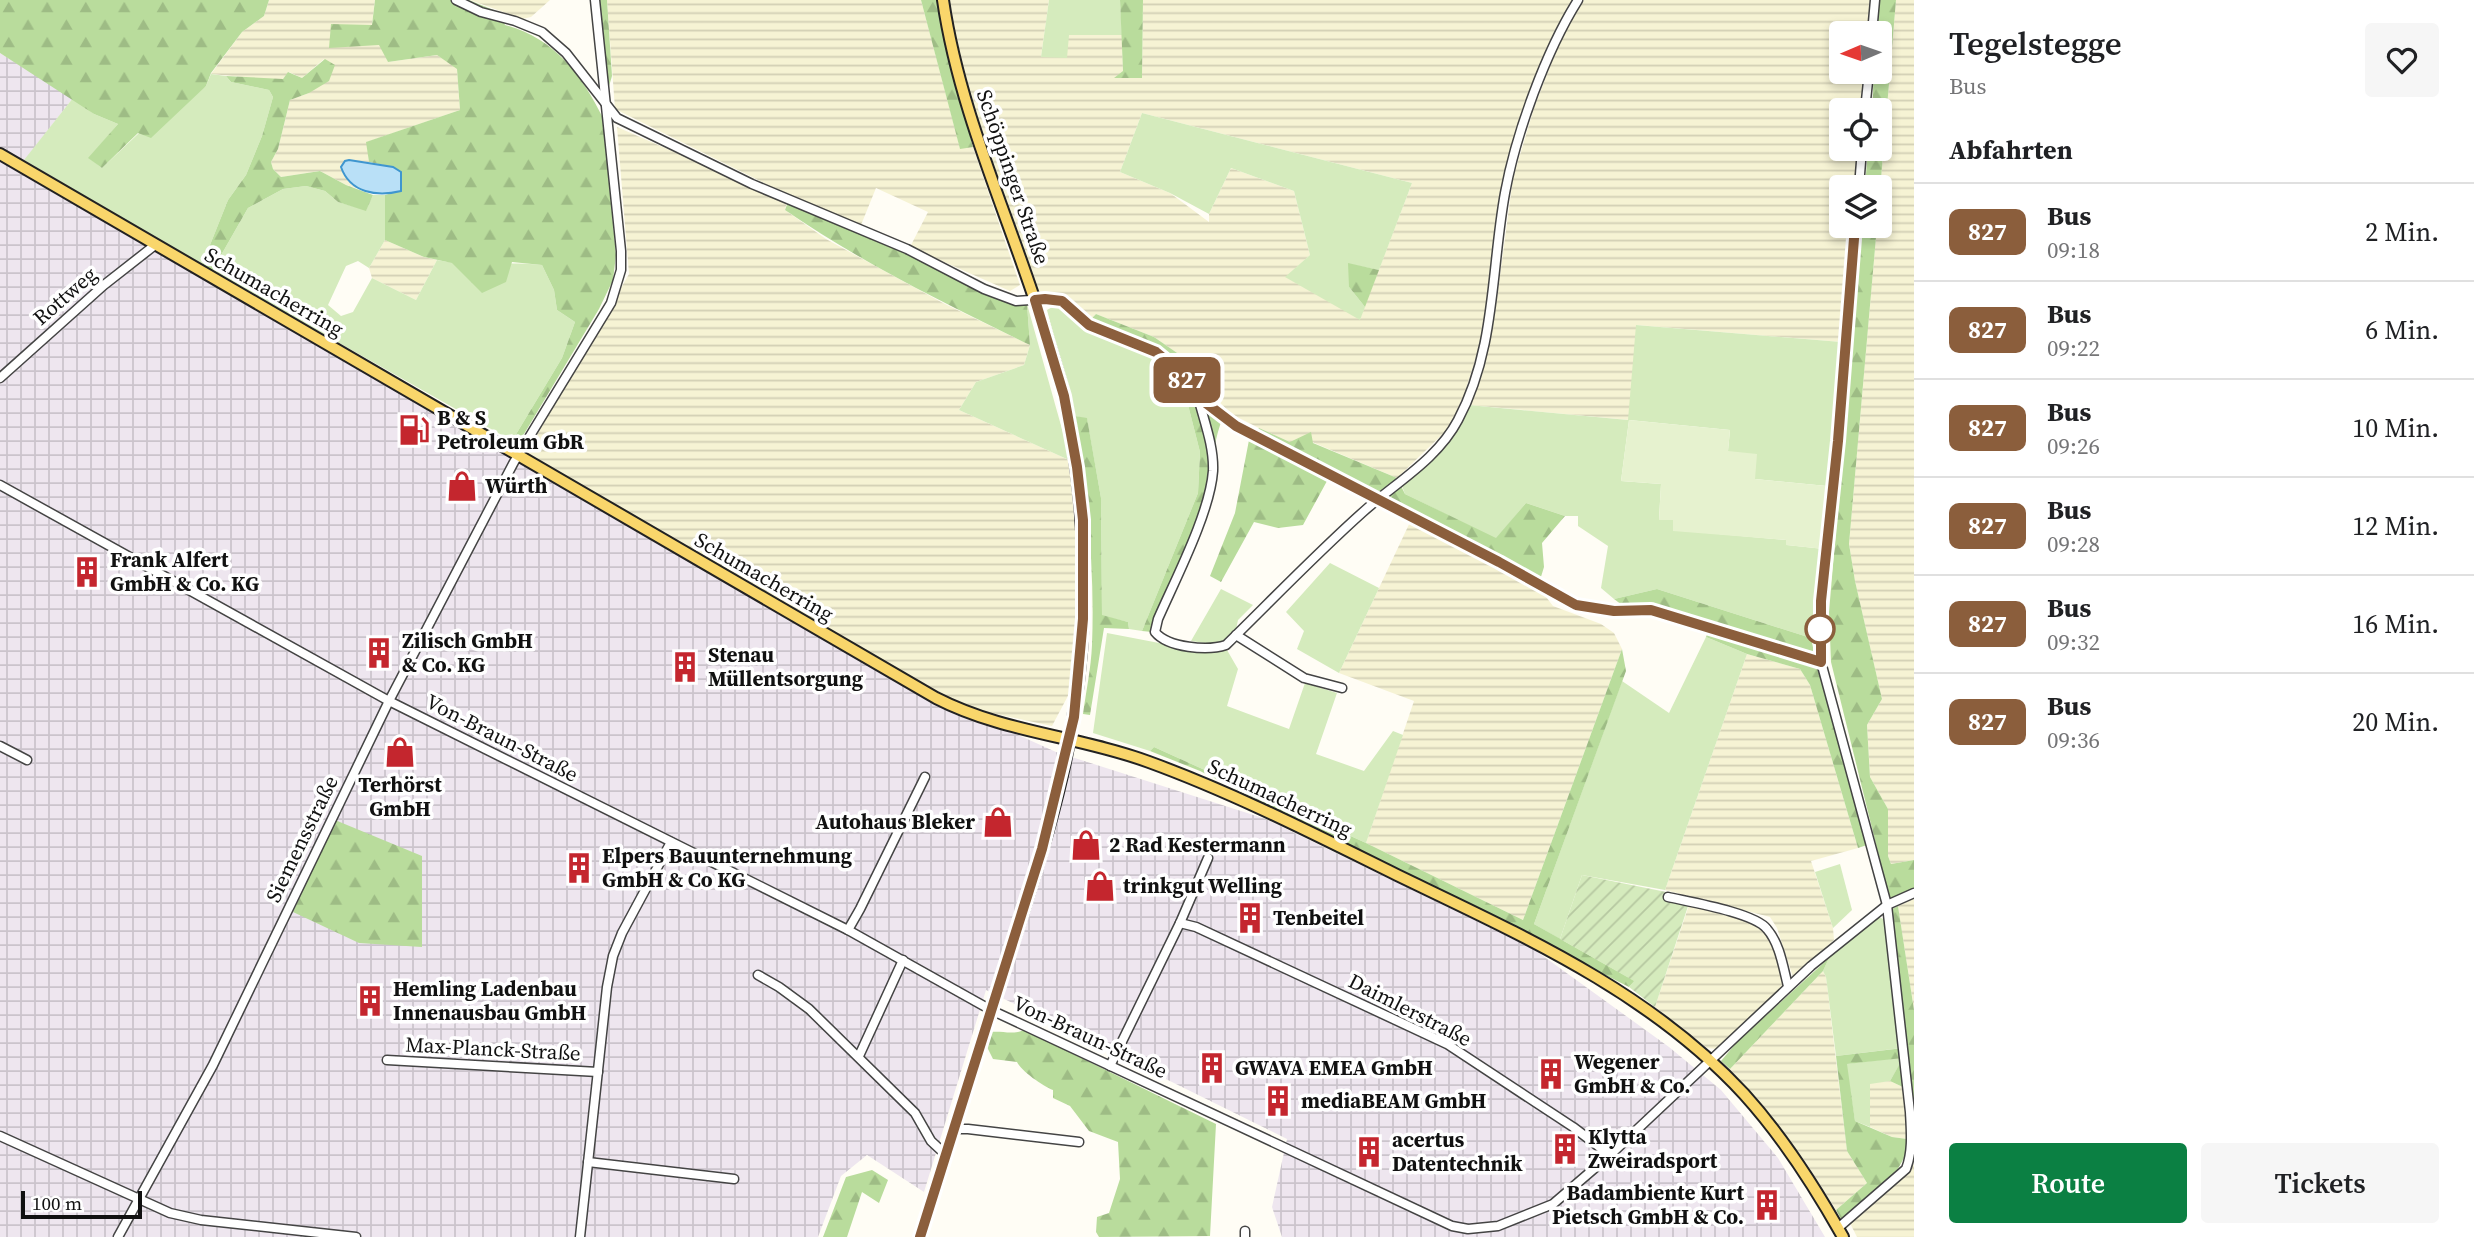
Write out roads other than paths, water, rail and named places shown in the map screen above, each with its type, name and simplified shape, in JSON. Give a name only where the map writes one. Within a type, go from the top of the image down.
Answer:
[{"type":"main road","name":"Schöppinger Straße","points":[[920,1237],[1042,849],[1070,740],[1083,619],[1083,520],[1064,396],[1035,300],[967,106],[943,0]]},
{"type":"main road","name":"Schumacherring","points":[[0,154],[936,698],[979,718],[1147,761],[1206,784],[1544,946],[1612,985],[1652,1012],[1710,1060],[1744,1094],[1811,1182],[1840,1232]]},
{"type":"street","points":[[456,0],[490,15],[542,32],[566,53],[617,118],[752,184],[895,243],[984,289],[1016,301],[1062,301],[1089,325],[1156,352],[1181,374],[1198,397],[1236,426],[1576,605],[1614,611],[1651,610],[1821,662]]},
{"type":"street","name":"Siemensstraße","points":[[118,1237],[213,1065],[389,701],[518,456],[593,334],[617,286],[621,270],[621,251],[596,0]]},
{"type":"street","points":[[1198,397],[1211,451],[1213,471],[1209,495],[1158,620],[1156,632],[1161,639],[1201,649],[1214,649],[1226,645],[1377,499],[1402,481],[1446,439],[1458,421],[1482,358],[1490,324],[1501,217],[1511,168],[1550,51],[1578,0]]},
{"type":"street","points":[[1873,21],[1875,0]]},
{"type":"street","points":[[1840,1232],[1898,1178],[1910,1160],[1910,1112],[1887,905],[1821,662],[1821,601],[1838,441],[1854,238]]},
{"type":"street","name":"Rottweg","points":[[0,377],[155,244]]},
{"type":"street","name":"Von-Braun-Straße","points":[[0,485],[389,701],[848,930],[991,1010],[1436,1220],[1477,1233],[1553,1205],[1610,1155],[1788,986],[1887,905],[1914,893]]},
{"type":"street","points":[[1236,635],[1304,678],[1342,688]]},
{"type":"street","points":[[0,746],[27,760]]},
{"type":"street","points":[[848,930],[925,777]]},
{"type":"street","points":[[580,1237],[607,987],[613,956],[622,933],[671,842]]},
{"type":"street","points":[[1110,1066],[1180,923],[1208,858]]},
{"type":"street","points":[[1668,897],[1762,922],[1773,937],[1788,986]]},
{"type":"street","name":"Daimlerstraße","points":[[1180,923],[1196,926],[1447,1044],[1573,1127],[1610,1155]]},
{"type":"street","points":[[859,1056],[903,960]]},
{"type":"street","points":[[758,975],[809,1009],[859,1056],[892,1092],[915,1112],[931,1141],[946,1155]]},
{"type":"street","name":"Max-Planck-Straße","points":[[387,1060],[598,1072]]},
{"type":"street","points":[[954,1129],[1079,1142]]},
{"type":"street","points":[[0,1136],[170,1213],[201,1220],[356,1237]]},
{"type":"street","points":[[588,1163],[734,1179]]},
{"type":"water","points":[[349,160],[393,167],[401,172],[401,191],[374,193],[358,188],[345,176],[341,167]]},
{"type":"place","name":"B & S Petroleum GbR","points":[[414,430]]},
{"type":"place","name":"Würth","points":[[462,486]]},
{"type":"place","name":"Frank Alfert GmbH & Co. KG","points":[[87,572]]},
{"type":"place","name":"Zilisch GmbH & Co. KG","points":[[379,653]]},
{"type":"place","name":"Stenau Müllentsorgung","points":[[685,667]]},
{"type":"place","name":"Terhörst GmbH","points":[[400,752]]},
{"type":"place","name":"Autohaus Bleker","points":[[998,822]]},
{"type":"place","name":"2 Rad Kestermann","points":[[1086,845]]},
{"type":"place","name":"Elpers Bauunternehmung GmbH & Co KG","points":[[579,868]]},
{"type":"place","name":"trinkgut Welling","points":[[1100,886]]},
{"type":"place","name":"Tenbeitel","points":[[1250,918]]},
{"type":"place","name":"Hemling Ladenbau Innenausbau GmbH","points":[[370,1001]]},
{"type":"place","name":"GWAVA EMEA GmbH","points":[[1212,1068]]},
{"type":"place","name":"Wegener GmbH & Co.","points":[[1551,1074]]},
{"type":"place","name":"mediaBEAM GmbH","points":[[1278,1101]]},
{"type":"place","name":"Klytta Zweiradsport","points":[[1565,1149]]},
{"type":"place","name":"acertus Datentechnik","points":[[1369,1152]]},
{"type":"place","name":"Badambiente Kurt Pietsch GmbH & Co.","points":[[1767,1205]]}]
